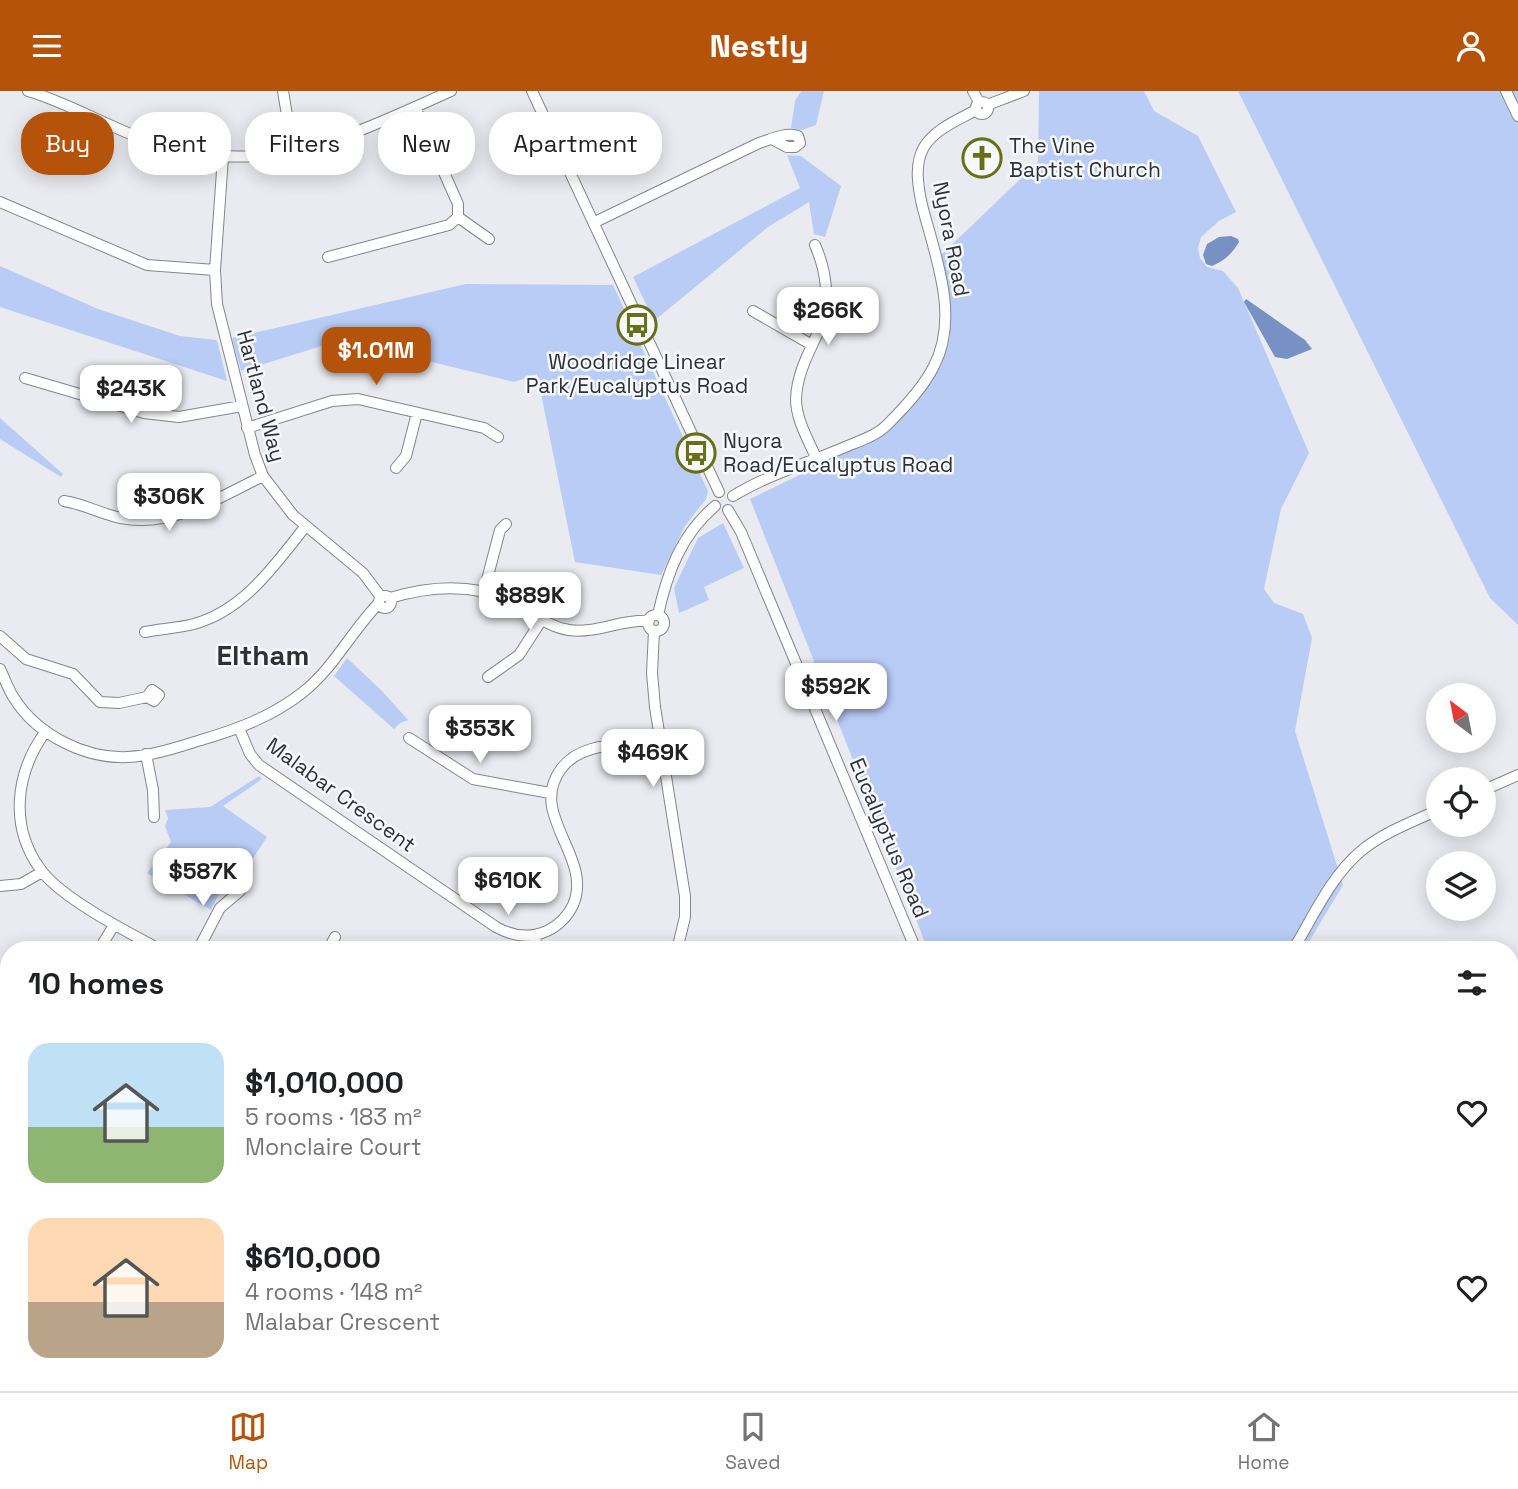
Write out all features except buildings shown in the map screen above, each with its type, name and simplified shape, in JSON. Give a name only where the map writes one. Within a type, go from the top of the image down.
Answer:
[{"type":"street","points":[[28,91],[128,132]]},
{"type":"street","points":[[283,91],[286,112]]},
{"type":"street","points":[[364,129],[452,91]]},
{"type":"street","points":[[532,91],[719,492]]},
{"type":"street","points":[[973,91],[981,106]]},
{"type":"street","name":"Nyora Road","points":[[733,496],[882,430],[920,387],[935,365],[944,336],[944,294],[920,196],[918,169],[924,148],[930,139],[981,106],[1024,91]]},
{"type":"street","points":[[1506,91],[1518,115]]},
{"type":"street","points":[[415,107],[458,204],[458,218]]},
{"type":"street","points":[[595,222],[772,139]]},
{"type":"street","name":"Hartland Way","points":[[222,175],[215,270],[217,304],[247,428],[263,476],[282,503],[304,527],[358,568],[385,602]]},
{"type":"street","points":[[0,202],[139,263],[165,268],[215,270]]},
{"type":"street","points":[[458,218],[489,239]]},
{"type":"street","points":[[328,257],[449,225],[458,218]]},
{"type":"street","points":[[815,244],[823,264],[826,289],[821,325],[799,379],[796,401],[801,423],[817,460]]},
{"type":"street","points":[[753,311],[812,345]]},
{"type":"street","points":[[25,378],[144,413],[179,417],[242,406]]},
{"type":"street","points":[[247,428],[345,399],[358,399],[484,428],[498,437]]},
{"type":"street","points":[[396,468],[406,456],[417,413]]},
{"type":"street","points":[[64,501],[120,518],[155,520],[191,511],[263,476]]},
{"type":"street","points":[[727,491],[733,496],[734,504],[728,510],[721,511],[715,506],[714,499],[719,492],[727,491]]},
{"type":"street","points":[[679,941],[685,916],[685,896],[652,673],[654,631],[649,627],[665,583],[690,530],[715,506]]},
{"type":"street","name":"Eucalyptus Road","points":[[728,510],[741,532],[912,941]]},
{"type":"street","points":[[484,591],[500,530],[506,524]]},
{"type":"street","points":[[145,632],[195,624],[229,608],[251,591],[270,571],[304,527]]},
{"type":"street","points":[[0,669],[18,704],[46,731],[76,748],[128,757],[239,728],[277,711],[319,678],[358,627],[385,602],[412,592],[444,588],[484,591],[504,598],[554,627],[579,631],[653,618]]},
{"type":"street","points":[[488,677],[519,655],[541,621]]},
{"type":"street","points":[[0,636],[26,659],[73,674],[100,702],[119,703],[147,697]]},
{"type":"street","name":"Malabar Crescent","points":[[239,728],[250,754],[259,765],[496,927],[507,933],[535,936]]},
{"type":"street","points":[[46,731],[26,765],[20,785],[18,804],[28,845],[42,872],[114,925],[143,941]]},
{"type":"street","points":[[409,738],[473,779],[550,793]]},
{"type":"street","points":[[536,941],[535,936],[562,921],[571,909],[578,882],[575,864],[553,815],[550,793],[561,769],[578,754],[589,749],[660,739]]},
{"type":"street","points":[[146,754],[153,790],[153,817]]},
{"type":"street","points":[[1496,785],[1518,775]]},
{"type":"street","points":[[1299,941],[1352,859],[1389,833],[1426,816]]},
{"type":"street","points":[[0,886],[21,884],[42,872]]},
{"type":"street","points":[[203,941],[220,908],[240,891]]},
{"type":"street","points":[[104,941],[114,925]]},
{"type":"street","points":[[332,941],[334,937]]},
{"type":"shaded area","points":[[801,91],[824,91],[816,125],[802,130],[791,128],[795,101]]},
{"type":"shaded area","points":[[1039,91],[1144,91],[1154,111],[1198,136],[1236,212],[1219,221],[1201,237],[1198,248],[1200,258],[1207,267],[1223,271],[1238,288],[1309,453],[1281,509],[1264,589],[1274,603],[1303,614],[1312,638],[1295,731],[1343,885],[1309,941],[924,941],[750,499],[887,432],[926,389],[941,366],[950,338],[949,297],[940,256],[1038,162]]},
{"type":"shaded area","points":[[1238,91],[1518,91],[1518,625],[1490,598]]},
{"type":"shaded area","points":[[787,155],[801,156],[841,186],[825,237],[814,234],[809,202],[768,227],[654,321],[633,277],[800,188]]},
{"type":"shaded area","points":[[1231,236],[1239,242],[1231,254],[1212,266],[1206,264],[1203,255],[1207,244],[1219,237]]},
{"type":"shaded area","points":[[0,266],[98,309],[180,336],[217,340],[227,381],[0,307]]},
{"type":"shaded area","points":[[466,284],[613,285],[708,491],[706,499],[685,526],[661,575],[575,562],[537,374],[514,382],[341,340],[241,371],[232,338]]},
{"type":"shaded area","points":[[1246,299],[1305,340],[1312,349],[1287,359],[1275,357],[1244,302]]},
{"type":"shaded area","points":[[0,418],[63,474],[61,477],[0,439]]},
{"type":"shaded area","points":[[723,523],[744,568],[704,587],[709,600],[679,613],[674,588],[698,538]]},
{"type":"shaded area","points":[[347,658],[408,720],[394,729],[334,676]]},
{"type":"shaded area","points":[[259,776],[262,779],[223,806],[267,837],[244,872],[232,877],[224,886],[211,910],[147,873],[171,842],[165,826],[168,818],[165,810],[210,807]]},
{"type":"place","name":"The Vine Baptist Church","points":[[982,158]]},
{"type":"place","name":"Woodridge Linear Park/Eucalyptus Road","points":[[637,325]]},
{"type":"place","name":"Nyora Road/Eucalyptus Road","points":[[696,453]]},
{"type":"district","name":"Eltham","points":[[263,655]]}]
